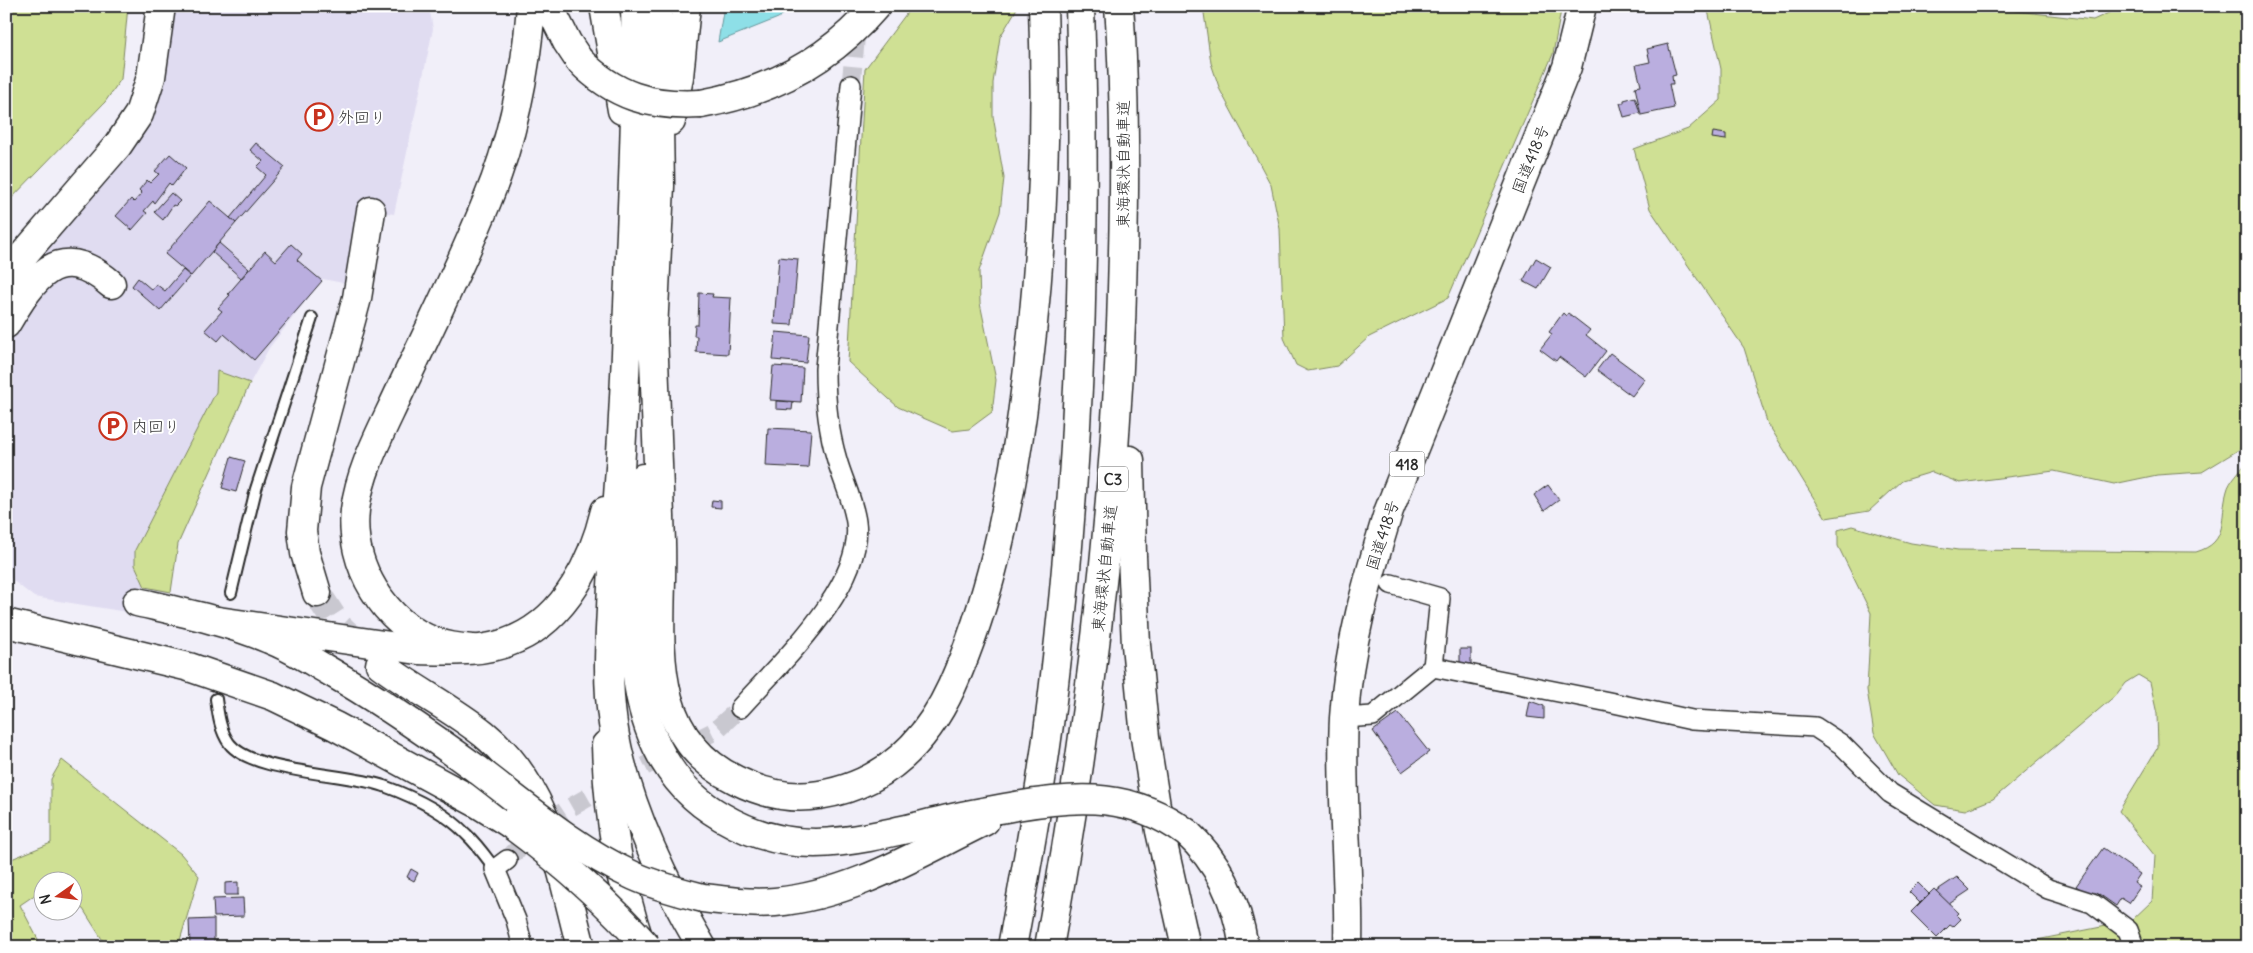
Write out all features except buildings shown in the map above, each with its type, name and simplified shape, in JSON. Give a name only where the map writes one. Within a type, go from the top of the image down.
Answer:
[{"type":"highway","points":[[6,275],[118,145],[139,114],[151,78],[160,6]]},
{"type":"highway","points":[[473,650],[435,642],[418,634],[387,607],[372,587],[358,553],[355,533],[355,511],[359,489],[375,445],[473,234],[500,169],[516,112],[528,41],[531,6]]},
{"type":"highway","points":[[549,6],[567,42],[579,60],[606,84],[625,94],[665,104],[701,104],[741,96],[784,80],[828,52],[847,36],[876,6]]},
{"type":"highway","points":[[604,6],[633,185]]},
{"type":"highway","points":[[635,6],[633,185],[622,436],[613,542],[606,740],[607,792],[610,818],[621,880],[641,947]]},
{"type":"highway","points":[[657,6],[660,186],[653,333],[635,602],[635,672],[641,705],[651,736],[665,762],[683,787],[706,808],[734,824],[760,836],[815,843],[873,836],[1044,801],[1087,798],[1118,801],[1163,817],[1187,833],[1208,855],[1226,886],[1234,905],[1244,947]]},
{"type":"highway","points":[[660,186],[679,78],[686,6]]},
{"type":"highway","points":[[653,333],[661,557],[659,655],[671,707],[681,729],[707,761],[729,777],[754,789],[780,796],[807,797],[837,792],[865,782],[896,763],[912,748],[934,721],[951,688],[968,645],[997,552],[1008,501],[1022,416],[1038,270],[1042,221],[1045,123],[1043,6]]},
{"type":"highway","points":[[1012,947],[1026,872],[1054,684],[1070,515],[1079,369],[1082,235],[1080,6]]},
{"type":"highway","name":"東海環状自動車道","points":[[1049,947],[1063,872],[1092,676],[1113,488],[1122,316],[1125,179],[1119,6]]},
{"type":"highway","name":"国道418号","points":[[1348,947],[1344,718],[1352,651],[1367,578],[1388,510],[1563,76],[1582,6]]},
{"type":"highway","points":[[1125,179],[1132,556],[1136,645],[1145,737],[1160,831],[1186,947]]},
{"type":"highway","points":[[317,593],[305,553],[302,531],[306,487],[357,298],[371,211]]},
{"type":"highway","points":[[6,324],[36,279],[46,271],[58,266],[72,264],[85,267],[96,272],[111,284]]},
{"type":"highway","points":[[137,602],[218,621],[418,650],[473,650],[509,642],[533,630],[566,599],[590,556],[602,522],[622,436]]},
{"type":"highway","points":[[218,621],[254,633],[294,650],[415,724],[561,833],[600,858],[648,882],[703,898],[740,902],[774,902],[811,897],[844,887],[919,856],[1016,806]]},
{"type":"highway","points":[[6,623],[189,667],[273,696],[335,726],[509,822],[606,903],[647,947]]},
{"type":"highway","points":[[380,664],[484,733],[505,752],[521,771],[534,792],[544,815],[581,947]]},
{"type":"highway","points":[[608,676],[613,726],[622,765],[633,799],[664,878],[702,947]]},
{"type":"street","points":[[740,708],[815,624],[842,585],[855,547],[856,524],[830,433],[825,399],[825,369],[851,85]]},
{"type":"street","points":[[1344,718],[1373,716],[1433,667],[1440,598],[1391,584]]},
{"type":"street","points":[[1433,667],[1692,720],[1815,727],[1842,744],[1890,793],[2048,889],[2092,903],[2128,930],[2134,947]]},
{"type":"street","points":[[501,865],[523,947]]},
{"type":"lane","points":[[231,593],[256,489],[312,318]]},
{"type":"lane","points":[[216,699],[220,722],[228,742],[244,756],[266,763],[383,786],[436,808],[501,865]]},
{"type":"shaded area","points":[[166,6],[429,6],[433,29],[394,214],[371,211],[358,286],[323,279],[269,348],[250,383],[178,544],[164,618],[34,597],[6,575],[6,323],[26,258],[105,166]]},
{"type":"green space","points":[[6,6],[128,6],[121,79],[105,102],[6,204]]},
{"type":"green space","points":[[912,6],[1016,6],[1016,10],[1000,37],[993,83],[993,116],[1004,178],[1000,212],[979,271],[980,303],[996,380],[992,412],[969,429],[953,431],[898,407],[848,362],[865,69]]},
{"type":"green space","points":[[1203,6],[1559,6],[1561,10],[1553,54],[1448,298],[1369,337],[1337,366],[1308,371],[1296,365],[1284,338],[1280,229],[1271,185],[1220,90],[1211,63]]},
{"type":"green space","points":[[1707,6],[2008,6],[2016,11],[2093,20],[2124,6],[2246,6],[2244,58],[2247,68],[2247,418],[2240,449],[2202,472],[2157,475],[2114,484],[2054,471],[1960,483],[1932,472],[1902,481],[1869,511],[1826,518],[1767,422],[1744,348],[1650,209],[1634,149],[1688,129],[1721,100],[1721,69]]},
{"type":"green space","points":[[217,371],[250,383],[178,544],[171,592],[145,587],[135,565],[135,550],[216,392]]},
{"type":"green space","points":[[2247,462],[2247,947],[2002,947],[2131,921],[2152,901],[2155,856],[2119,811],[2158,747],[2157,714],[2150,682],[2138,675],[2125,683],[2116,695],[1993,799],[1965,810],[1935,805],[1898,775],[1874,733],[1867,690],[1871,613],[1838,546],[1838,530],[1852,526],[1911,543],[1958,550],[2196,552],[2207,548],[2219,535],[2228,487]]},
{"type":"green space","points":[[62,760],[181,854],[199,876],[178,947],[107,947],[82,908],[82,870],[32,870],[32,897],[20,905],[42,947],[6,947],[6,860],[51,843],[51,779]]},
{"type":"water","points":[[724,6],[795,6],[778,18],[718,42]]},
{"type":"tunnel","points":[[851,85],[857,22]]},
{"type":"tunnel","points":[[317,593],[339,627],[364,650]]},
{"type":"tunnel","points":[[507,860],[535,831],[571,807],[637,770],[715,731],[740,708]]},
{"type":"place","name":"外回り","points":[[319,117]]},
{"type":"place","name":"内回り","points":[[113,426]]}]
